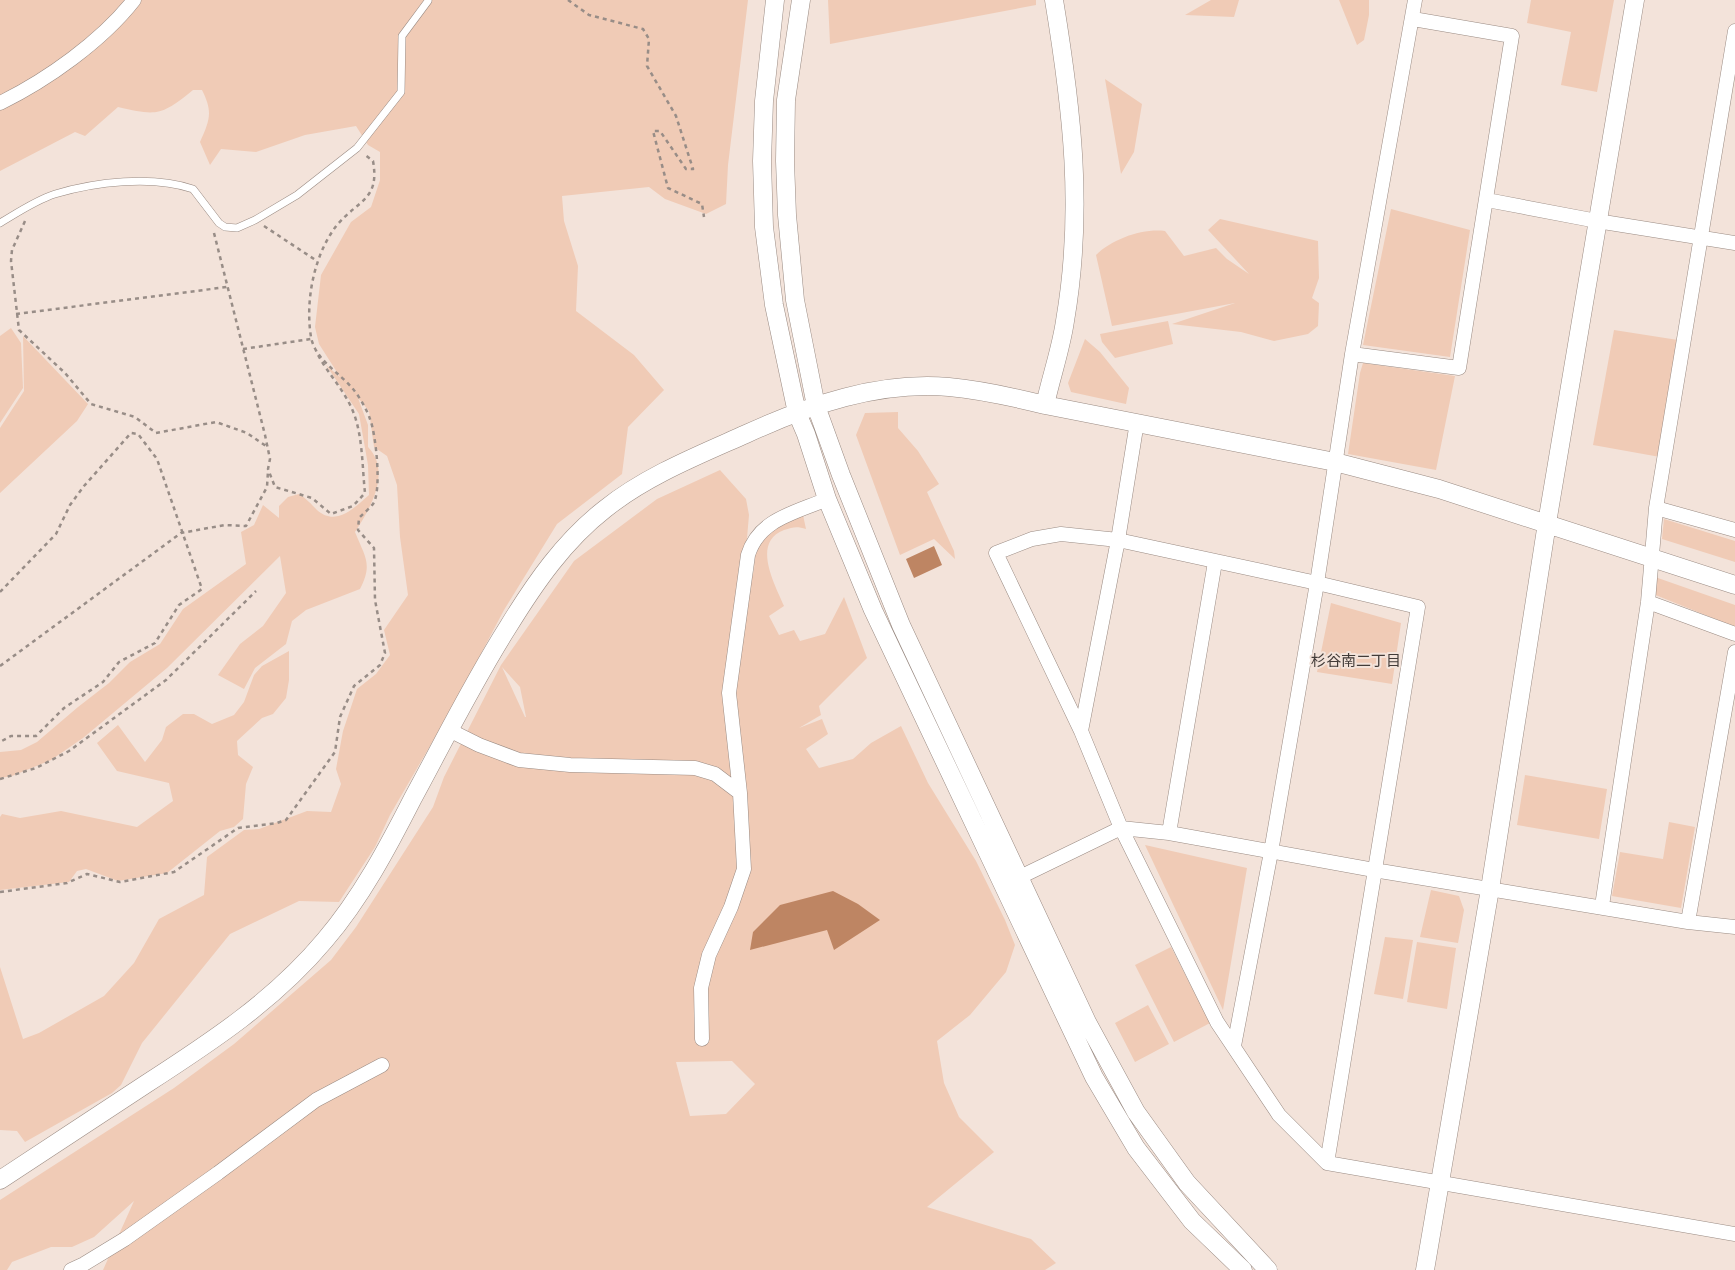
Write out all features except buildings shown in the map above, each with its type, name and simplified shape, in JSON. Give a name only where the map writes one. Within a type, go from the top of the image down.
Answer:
[{"type":"street","points":[[0,103],[27,90],[118,21],[134,0]]},
{"type":"street","points":[[775,0],[766,64],[763,127],[764,227],[774,306],[797,413],[827,499],[872,610],[1094,1077],[1136,1148],[1192,1221],[1242,1270]]},
{"type":"street","points":[[763,127],[777,62],[785,0]]},
{"type":"street","points":[[801,0],[786,100],[785,161],[795,300],[816,406],[901,624],[1087,1022],[1136,1112],[1187,1184],[1268,1270]]},
{"type":"street","points":[[1045,405],[1066,321],[1075,218],[1075,161],[1069,92],[1054,0]]},
{"type":"street","points":[[1234,1046],[1272,852],[1317,583],[1352,354],[1416,0]]},
{"type":"street","points":[[1425,1270],[1490,888],[1546,523],[1636,0]]},
{"type":"street","points":[[1352,354],[1459,368],[1512,36],[1413,19]]},
{"type":"street","points":[[1602,906],[1648,602],[1650,559],[1656,508],[1735,31]]},
{"type":"street","points":[[1487,200],[1597,221],[1735,243]]},
{"type":"street","points":[[0,1180],[224,1034],[276,991],[325,940],[361,890],[394,834],[491,654],[524,600],[550,563],[577,533],[607,507],[647,481],[766,425],[816,406],[850,396],[905,387],[947,387],[1003,394],[1045,405],[1335,462],[1439,489],[1735,585]]},
{"type":"street","points":[[1081,731],[1118,540],[1137,422]]},
{"type":"street","points":[[702,1039],[701,988],[709,955],[731,907],[744,869],[740,793],[730,693],[748,555],[752,542],[770,522],[827,499]]},
{"type":"street","points":[[1656,508],[1735,530]]},
{"type":"street","points":[[1328,1163],[1418,607],[1118,540],[1061,534],[1032,538],[996,553],[1081,731],[1121,828],[1217,1022],[1278,1115],[1328,1163],[1735,1234]]},
{"type":"street","points":[[1169,833],[1215,562]]},
{"type":"street","points":[[1648,602],[1735,634]]},
{"type":"street","points":[[1688,922],[1735,652]]},
{"type":"street","points":[[449,730],[479,745],[519,760],[570,765],[696,768],[715,774],[740,793]]},
{"type":"street","points":[[1020,877],[1121,828],[1169,833],[1374,870],[1602,906],[1688,922],[1735,927]]},
{"type":"street","points":[[71,1270],[84,1264],[132,1233],[218,1173],[316,1100],[382,1065]]},
{"type":"lane","points":[[0,223],[53,195],[94,185],[156,181],[193,189],[219,223],[226,228],[237,228],[256,220],[297,195],[358,148],[401,92],[402,36],[428,1]]},
{"type":"path","points":[[568,0],[589,15],[643,29],[649,39],[646,66],[676,116],[693,169],[686,169],[660,131],[653,131],[668,188],[702,204],[704,217]]},
{"type":"path","points":[[268,470],[275,487],[312,498],[331,514],[353,506],[365,493],[358,423],[352,407],[320,360],[311,338],[311,297],[317,261],[337,226],[365,200],[373,187],[376,177],[373,161],[358,148]]},
{"type":"path","points":[[25,209],[26,218],[12,250],[11,261],[19,330],[64,373],[91,404],[135,417],[156,433],[216,422],[246,433],[266,446]]},
{"type":"path","points":[[256,220],[317,261]]},
{"type":"path","points":[[0,666],[181,533],[225,525],[246,526],[267,487],[270,459],[214,232],[214,226],[219,223]]},
{"type":"path","points":[[16,314],[227,287]]},
{"type":"path","points":[[244,349],[311,338]]},
{"type":"path","points":[[0,892],[67,883],[87,874],[120,882],[174,872],[238,828],[286,820],[335,752],[340,717],[354,686],[380,665],[385,653],[375,600],[374,548],[358,530],[359,518],[374,503],[379,482],[370,419],[354,389],[326,365],[311,338]]},
{"type":"path","points":[[0,592],[56,534],[70,505],[131,432],[138,434],[157,459],[181,533],[202,589],[179,606],[155,643],[120,662],[104,682],[64,708],[36,736],[11,736],[0,742]]},
{"type":"path","points":[[0,779],[36,768],[69,751],[158,686],[256,591]]},
{"type":"shaded area","points":[[0,0],[748,0],[728,165],[726,204],[706,214],[665,199],[649,187],[562,196],[564,221],[578,266],[576,311],[634,355],[664,390],[628,427],[622,474],[557,524],[504,610],[456,701],[390,815],[375,847],[339,902],[299,901],[230,934],[142,1043],[121,1085],[112,1093],[25,1142],[17,1131],[0,1130],[0,967],[23,1039],[39,1033],[104,996],[134,963],[159,919],[204,895],[207,857],[244,830],[259,829],[307,811],[331,812],[341,784],[336,769],[343,731],[357,689],[376,674],[390,655],[384,630],[408,595],[400,537],[397,485],[387,456],[374,447],[369,411],[358,398],[368,425],[368,447],[375,457],[378,468],[378,479],[372,502],[355,532],[367,567],[360,589],[306,610],[292,621],[286,644],[255,668],[244,689],[218,675],[240,644],[263,626],[286,593],[280,556],[167,668],[83,738],[51,760],[12,776],[0,778],[0,752],[21,750],[37,742],[109,683],[130,662],[160,644],[183,609],[246,564],[241,532],[254,525],[263,505],[279,518],[279,506],[288,497],[299,494],[317,510],[331,517],[351,510],[369,495],[368,465],[359,414],[326,365],[340,377],[319,344],[315,327],[321,275],[351,222],[371,207],[380,180],[380,152],[368,145],[356,126],[305,135],[256,152],[221,149],[210,165],[200,142],[208,122],[208,104],[202,90],[193,90],[173,105],[158,112],[142,112],[118,107],[85,136],[75,132],[0,171]]},
{"type":"shaded area","points":[[828,0],[1036,0],[1036,5],[830,44]]},
{"type":"shaded area","points":[[1211,0],[1239,0],[1234,17],[1185,15]]},
{"type":"shaded area","points":[[1339,0],[1369,0],[1369,15],[1364,40],[1357,45]]},
{"type":"shaded area","points":[[1531,0],[1614,0],[1597,92],[1561,85],[1571,32],[1527,23]]},
{"type":"shaded area","points":[[1105,79],[1142,104],[1134,152],[1121,174]]},
{"type":"shaded area","points":[[1391,209],[1470,230],[1450,357],[1363,345]]},
{"type":"shaded area","points":[[1220,219],[1318,241],[1319,278],[1312,298],[1319,303],[1318,326],[1308,334],[1274,341],[1241,332],[1172,324],[1235,303],[1112,326],[1096,255],[1110,244],[1128,236],[1147,231],[1165,231],[1184,256],[1216,248],[1227,259],[1249,274],[1208,230]]},
{"type":"shaded area","points":[[1168,321],[1173,344],[1115,358],[1102,342],[1100,334]]},
{"type":"shaded area","points":[[11,328],[21,343],[23,388],[0,423],[0,336]]},
{"type":"shaded area","points":[[1614,330],[1678,340],[1660,457],[1593,445]]},
{"type":"shaded area","points":[[23,336],[88,404],[77,421],[0,493],[0,428],[24,391]]},
{"type":"shaded area","points":[[1085,339],[1100,352],[1129,388],[1126,404],[1071,392],[1068,383]]},
{"type":"shaded area","points":[[1363,363],[1455,376],[1436,470],[1348,454]]},
{"type":"shaded area","points":[[898,412],[898,428],[918,451],[939,484],[927,492],[954,551],[955,559],[934,539],[900,555],[856,435],[865,413]]},
{"type":"shaded area","points":[[720,470],[746,499],[749,515],[740,619],[754,570],[755,549],[761,532],[803,515],[806,529],[795,527],[784,530],[774,536],[769,544],[767,554],[768,565],[784,606],[769,616],[779,635],[794,630],[800,641],[825,634],[844,597],[867,658],[819,706],[821,715],[799,728],[822,719],[828,734],[806,749],[819,768],[853,759],[871,743],[901,726],[928,783],[976,861],[1015,945],[1006,972],[970,1015],[937,1041],[944,1083],[959,1117],[994,1152],[927,1207],[1031,1239],[1056,1263],[1045,1270],[103,1270],[134,1201],[94,1237],[72,1247],[51,1247],[12,1262],[7,1270],[0,1270],[0,1200],[174,1088],[234,1044],[331,960],[356,927],[433,807],[444,777],[501,665],[574,561],[657,499]],"holes":[[[502,667],[520,687],[526,717],[525,717]],[[732,1061],[755,1084],[726,1114],[690,1116],[676,1062]]]},
{"type":"shaded area","points":[[1664,519],[1735,541],[1735,562],[1662,539]]},
{"type":"shaded area","points":[[934,546],[942,565],[914,578],[906,559]]},
{"type":"shaded area","points":[[1655,577],[1735,605],[1735,627],[1648,592]]},
{"type":"shaded area","points":[[1331,603],[1401,623],[1392,684],[1317,672]]},
{"type":"shaded area","points":[[289,651],[289,680],[286,698],[273,714],[262,718],[237,741],[238,755],[253,767],[246,784],[243,819],[234,827],[220,831],[167,873],[118,881],[86,869],[77,871],[69,882],[0,890],[0,817],[2,814],[20,818],[61,811],[137,827],[173,801],[169,783],[117,771],[97,743],[118,725],[145,762],[162,740],[166,727],[183,714],[194,714],[212,724],[234,715],[244,702],[254,675],[262,666]]},
{"type":"shaded area","points":[[1525,775],[1607,789],[1599,839],[1517,825]]},
{"type":"shaded area","points":[[1669,822],[1695,827],[1681,908],[1612,896],[1620,852],[1663,859]]},
{"type":"shaded area","points":[[1145,845],[1247,868],[1223,1010]]},
{"type":"shaded area","points":[[1431,890],[1459,896],[1464,910],[1458,943],[1420,937]]},
{"type":"shaded area","points":[[833,891],[858,904],[880,920],[834,950],[827,930],[750,950],[753,932],[780,905]]},
{"type":"shaded area","points":[[1385,937],[1413,940],[1403,999],[1374,994]]},
{"type":"shaded area","points":[[1417,942],[1456,948],[1447,1009],[1407,1002]]},
{"type":"shaded area","points":[[1171,947],[1210,1023],[1174,1042],[1135,965]]},
{"type":"shaded area","points":[[1148,1005],[1169,1044],[1135,1062],[1115,1023]]},
{"type":"district","name":"杉谷南二丁目","points":[[1356,661]]}]
